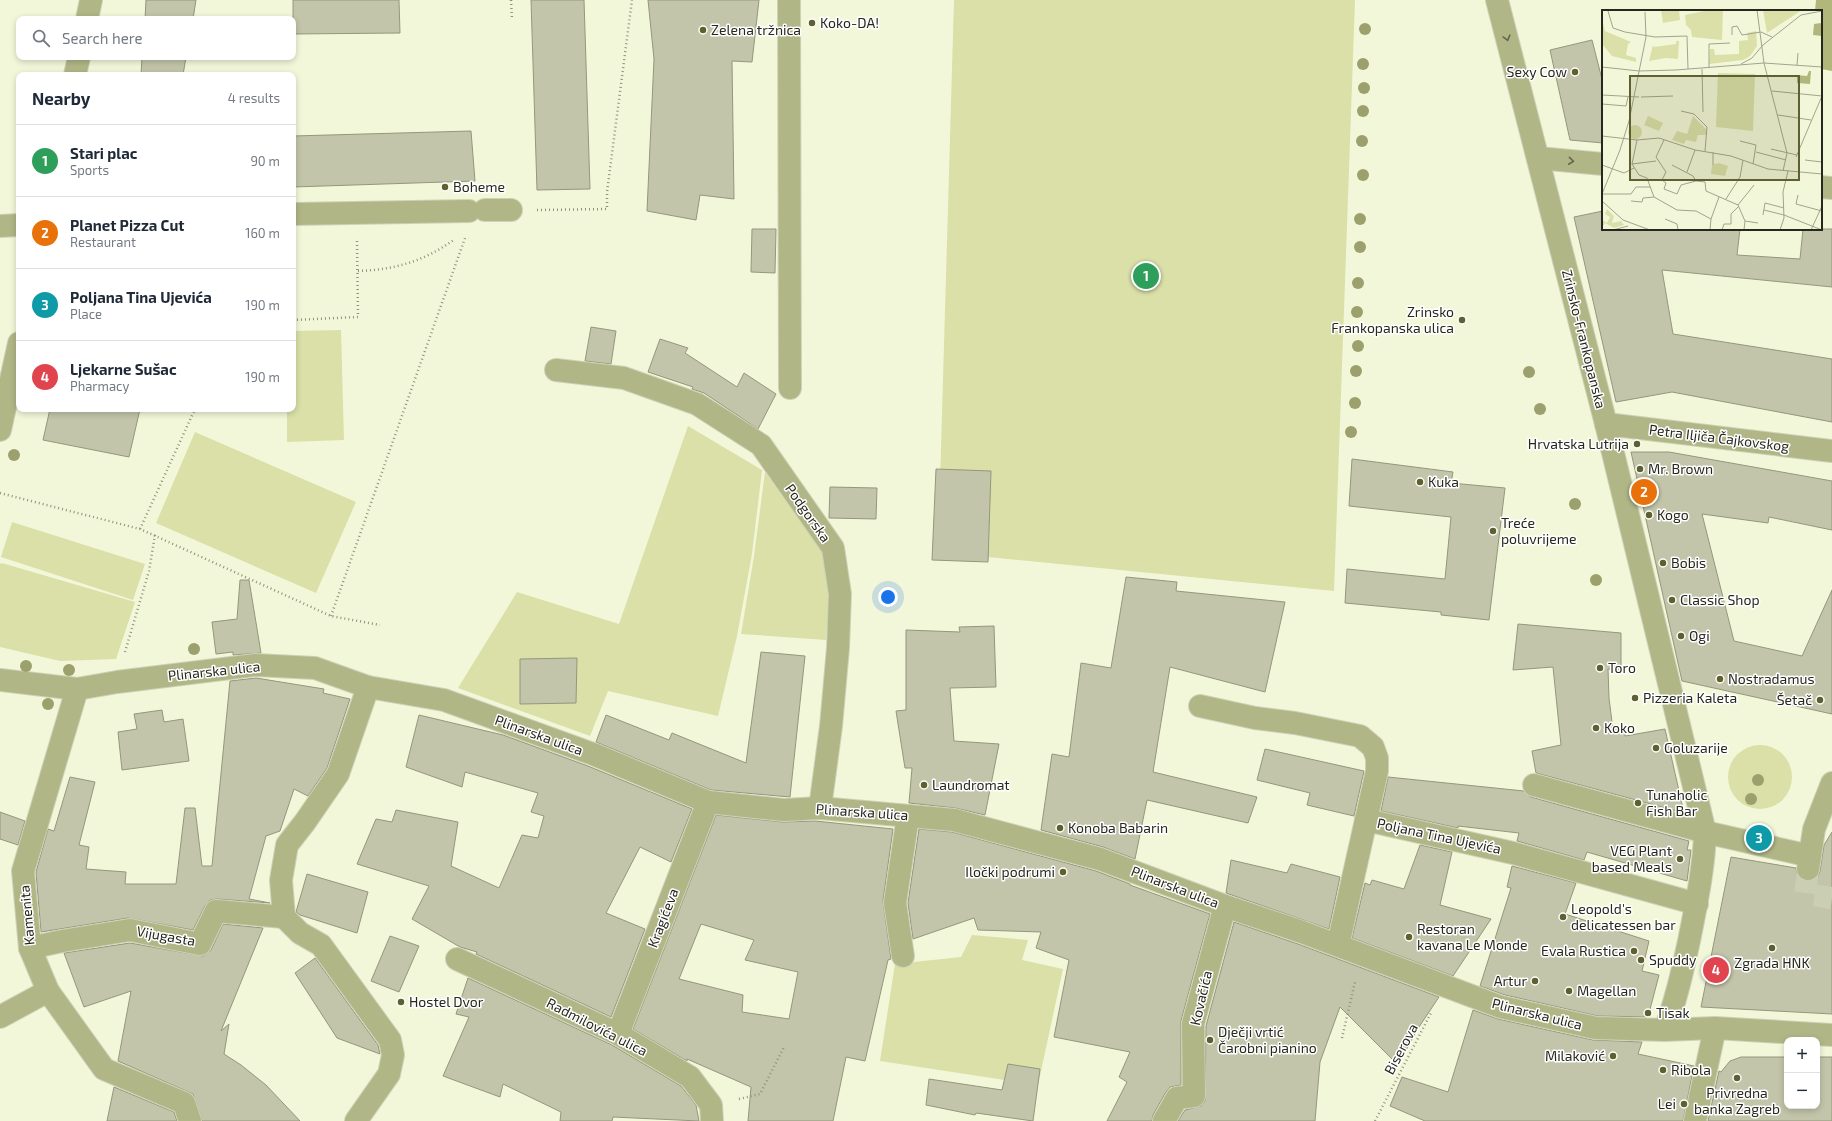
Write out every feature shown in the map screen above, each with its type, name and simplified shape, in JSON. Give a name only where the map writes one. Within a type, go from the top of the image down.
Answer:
[{"type":"street","points":[[88,16],[91,0]]},
{"type":"street","points":[[789,0],[790,388]]},
{"type":"street","name":"Zrinsko-Frankopanska","points":[[1497,0],[1606,424],[1705,832]]},
{"type":"street","points":[[76,72],[78,60]]},
{"type":"street","points":[[1538,158],[1602,164]]},
{"type":"street","points":[[1822,187],[1832,188]]},
{"type":"street","points":[[296,214],[357,212],[474,217],[511,210]]},
{"type":"street","points":[[0,226],[16,225]]},
{"type":"street","points":[[0,430],[16,357]]},
{"type":"street","name":"Podgorska","points":[[556,370],[624,378],[697,404],[704,408],[761,445],[833,548],[840,594],[838,648],[831,726],[820,808]]},
{"type":"street","name":"Petra Iljiča Čajkovskog","points":[[1606,424],[1832,451]]},
{"type":"street","name":"Plinarska ulica","points":[[0,680],[77,689],[117,682],[256,665],[315,668],[368,686],[444,700],[593,754],[708,802],[784,810],[820,808],[954,820],[1100,859],[1225,906],[1338,945],[1501,1007],[1596,1028],[1664,1030],[1716,1028],[1832,1035]]},
{"type":"street","points":[[356,1121],[389,1074],[393,1055],[390,1040],[321,945],[300,933],[284,917],[281,880],[287,845],[306,822],[338,774],[368,686]]},
{"type":"street","name":"Kamenita","points":[[77,689],[23,871],[30,948],[48,992],[104,1069],[184,1103],[190,1121]]},
{"type":"street","points":[[1200,706],[1255,718],[1295,723],[1360,736],[1373,747],[1377,758],[1377,771],[1338,945]]},
{"type":"street","points":[[1534,785],[1705,832],[1809,863],[1814,829],[1832,783]]},
{"type":"street","name":"Kragićeva","points":[[618,1034],[708,802]]},
{"type":"street","points":[[903,956],[895,903],[908,816]]},
{"type":"street","name":"Poljana Tina Ujevića","points":[[1366,820],[1513,852],[1696,904]]},
{"type":"street","points":[[1664,1030],[1675,1003],[1696,904],[1704,856],[1705,832]]},
{"type":"street","name":"Kovačića","points":[[1164,1121],[1177,1098],[1194,1096],[1193,1024],[1225,906]]},
{"type":"street","name":"Vijugasta","points":[[30,948],[62,941],[130,930],[200,944],[216,911],[284,917]]},
{"type":"street","name":"Radmilovića ulica","points":[[457,959],[618,1034],[690,1077],[712,1113]]},
{"type":"street","points":[[0,1017],[48,992]]},
{"type":"street","points":[[1695,1121],[1716,1028]]},
{"type":"path","points":[[511,0],[512,19]]},
{"type":"path","points":[[511,210],[606,209],[606,192],[632,0]]},
{"type":"path","points":[[296,320],[358,317],[357,212]]},
{"type":"path","points":[[358,271],[386,269],[413,262],[444,247],[474,217]]},
{"type":"path","points":[[331,616],[474,217]]},
{"type":"path","points":[[140,529],[194,412]]},
{"type":"path","points":[[0,493],[140,529],[331,616],[380,625]]},
{"type":"path","points":[[117,682],[149,571],[155,535]]},
{"type":"path","points":[[1342,1038],[1355,981]]},
{"type":"path","name":"Biserova","points":[[1375,1121],[1445,986]]},
{"type":"path","points":[[712,1113],[760,1094],[784,1047]]},
{"type":"shaded area","points":[[954,0],[1355,0],[1334,591],[938,552]]},
{"type":"shaded area","points":[[1816,0],[1832,0],[1832,71],[1822,69],[1822,10],[1815,10]]},
{"type":"shaded area","points":[[341,330],[344,440],[287,442],[287,412],[296,412],[296,331]]},
{"type":"shaded area","points":[[688,426],[762,470],[752,554],[737,636],[718,716],[608,691],[590,736],[458,688],[517,592],[619,624]]},
{"type":"shaded area","points":[[195,432],[356,502],[316,593],[156,523]]},
{"type":"shaded area","points":[[765,472],[832,566],[826,640],[741,634],[754,556]]},
{"type":"shaded area","points":[[12,522],[145,564],[133,600],[1,557]]},
{"type":"shaded area","points":[[2,563],[135,602],[116,659],[60,661],[0,647],[0,564]]},
{"type":"shaded area","points":[[1754,745],[1766,745],[1783,754],[1790,765],[1792,777],[1790,789],[1783,800],[1766,809],[1754,809],[1742,804],[1733,795],[1728,783],[1728,771],[1733,759],[1742,750]]},
{"type":"shaded area","points":[[972,935],[1028,940],[1022,960],[1063,969],[1038,1085],[880,1061],[895,964],[961,957]]},
{"type":"building","points":[[146,0],[196,0],[193,16],[145,16]]},
{"type":"building","points":[[293,0],[399,0],[400,33],[296,34],[296,16],[293,16]]},
{"type":"building","points":[[531,0],[584,0],[590,189],[537,190]]},
{"type":"building","points":[[648,0],[759,0],[752,62],[732,61],[734,199],[700,195],[696,220],[647,211],[654,59]]},
{"type":"building","points":[[1592,40],[1602,79],[1602,143],[1570,140],[1550,50]]},
{"type":"building","points":[[142,60],[186,60],[184,72],[141,72]]},
{"type":"building","points":[[471,131],[475,181],[296,187],[296,136]]},
{"type":"building","points":[[1602,211],[1602,230],[1740,230],[1737,255],[1800,259],[1803,230],[1832,229],[1832,287],[1662,270],[1673,334],[1832,359],[1832,422],[1672,392],[1616,402],[1574,217]]},
{"type":"building","points":[[752,229],[776,229],[775,273],[751,272]]},
{"type":"building","points":[[591,327],[616,331],[611,364],[585,361]]},
{"type":"building","points":[[660,339],[688,348],[685,353],[737,387],[744,373],[776,394],[758,429],[704,393],[692,389],[693,387],[648,372]]},
{"type":"building","points":[[49,412],[139,412],[129,457],[43,440]]},
{"type":"building","points":[[1631,452],[1669,452],[1832,481],[1832,530],[1769,517],[1768,523],[1702,514],[1734,641],[1802,656],[1832,590],[1832,714],[1682,681]]},
{"type":"building","points":[[1352,459],[1453,472],[1451,483],[1505,488],[1489,620],[1441,615],[1441,612],[1345,603],[1347,569],[1445,579],[1451,517],[1349,506]]},
{"type":"building","points":[[936,469],[991,471],[988,562],[932,560]]},
{"type":"building","points":[[830,487],[877,488],[876,519],[829,518]]},
{"type":"building","points":[[1126,577],[1177,582],[1176,591],[1285,602],[1265,692],[1170,667],[1153,772],[1257,797],[1248,823],[1147,800],[1135,859],[1103,847],[1041,830],[1052,754],[1069,757],[1081,663],[1111,668]]},
{"type":"building","points":[[240,580],[249,580],[261,653],[233,655],[233,652],[216,654],[212,622],[237,619]]},
{"type":"building","points":[[1518,624],[1621,633],[1621,670],[1608,669],[1609,698],[1613,730],[1625,728],[1625,736],[1665,729],[1684,813],[1536,773],[1532,751],[1561,745],[1553,667],[1513,670]]},
{"type":"building","points":[[994,626],[996,687],[950,688],[954,741],[999,744],[985,815],[955,808],[909,803],[912,768],[905,768],[896,711],[906,710],[906,630],[960,632],[959,627]]},
{"type":"building","points":[[761,652],[805,656],[790,797],[711,790],[596,742],[606,715],[669,740],[672,733],[746,763]]},
{"type":"building","points":[[577,658],[576,703],[520,704],[520,659]]},
{"type":"building","points":[[256,678],[324,689],[323,693],[350,699],[327,768],[308,796],[294,789],[280,831],[266,836],[249,899],[270,903],[217,899],[210,900],[205,906],[193,930],[128,918],[41,932],[36,872],[48,829],[54,831],[70,777],[95,782],[79,845],[89,847],[86,869],[126,872],[125,884],[176,884],[185,808],[195,808],[202,866],[212,866],[230,681]]},
{"type":"building","points":[[162,710],[164,722],[183,719],[189,761],[122,770],[118,732],[137,729],[134,714]]},
{"type":"building","points":[[419,715],[503,735],[588,766],[692,809],[671,862],[640,847],[606,913],[645,929],[611,1017],[476,954],[477,952],[460,947],[412,919],[429,886],[357,864],[376,819],[392,822],[396,810],[458,822],[451,866],[499,888],[522,835],[538,838],[544,816],[531,812],[538,793],[465,772],[462,787],[406,767]]},
{"type":"building","points":[[1265,749],[1364,771],[1354,816],[1307,805],[1310,793],[1257,780]]},
{"type":"building","points":[[1388,777],[1524,791],[1531,797],[1689,841],[1687,850],[1691,850],[1687,881],[1587,852],[1584,860],[1517,841],[1519,833],[1458,826],[1458,828],[1381,811]]},
{"type":"building","points":[[0,812],[25,821],[18,845],[0,839]]},
{"type":"building","points":[[716,815],[783,822],[815,821],[893,829],[883,901],[891,959],[888,960],[865,1061],[846,1057],[833,1121],[748,1121],[751,1087],[687,1059],[687,1061],[633,1029]],"holes":[[[701,924],[754,940],[745,960],[798,972],[789,1019],[742,1012],[743,995],[679,979]]]},
{"type":"building","points":[[919,829],[952,832],[1096,871],[1210,914],[1181,1021],[1181,1085],[1170,1087],[1153,1115],[1152,1121],[1107,1121],[1127,1082],[1119,1077],[1130,1052],[1054,1037],[1069,960],[1036,948],[1041,932],[978,930],[974,918],[913,939],[908,903]]},
{"type":"building","name":"Zgrada HNK","points":[[1832,832],[1832,1014],[1701,1007],[1731,857],[1796,868],[1797,874],[1801,879],[1812,881],[1818,877],[1824,845]]},
{"type":"building","points":[[1420,845],[1452,852],[1440,905],[1491,919],[1453,976],[1352,938],[1365,883],[1370,885],[1372,880],[1404,889]]},
{"type":"building","points":[[1231,860],[1287,873],[1291,864],[1340,877],[1329,929],[1226,893]]},
{"type":"building","points":[[1512,866],[1576,883],[1565,914],[1649,941],[1642,971],[1659,975],[1648,1017],[1598,1016],[1505,995],[1480,986],[1511,888],[1507,887]]},
{"type":"building","points":[[307,874],[368,892],[357,933],[300,915],[296,912]]},
{"type":"building","points":[[1234,922],[1298,944],[1439,997],[1417,1030],[1398,1065],[1340,1007],[1320,1062],[1315,1121],[1178,1121],[1185,1110],[1201,1106],[1205,1101],[1206,1026]]},
{"type":"building","points":[[223,924],[263,928],[221,1031],[229,1024],[224,1054],[241,1065],[266,1085],[300,1121],[202,1121],[193,1094],[118,1061],[131,991],[84,1007],[64,953],[130,943],[203,956],[211,950]]},
{"type":"building","points":[[390,936],[419,946],[399,992],[371,981]]},
{"type":"building","points":[[315,958],[378,1045],[380,1054],[337,1038],[295,973]]},
{"type":"building","points":[[468,978],[612,1045],[681,1086],[696,1105],[699,1121],[613,1117],[612,1121],[560,1121],[561,1112],[503,1084],[500,1097],[443,1076],[469,1017],[456,1014]]},
{"type":"building","points":[[1473,1010],[1498,1019],[1593,1040],[1642,1042],[1638,1054],[1694,1066],[1683,1121],[1425,1121],[1390,1106],[1402,1077],[1448,1092]]},
{"type":"building","points":[[1741,1057],[1784,1057],[1784,1109],[1820,1109],[1820,1057],[1832,1057],[1832,1121],[1708,1121],[1719,1071],[1721,1072],[1730,1061]]},
{"type":"building","points":[[1008,1064],[1040,1069],[1033,1121],[976,1113],[975,1115],[926,1105],[929,1079],[1002,1090]]},
{"type":"building","points":[[114,1087],[174,1112],[177,1121],[107,1121]]},
{"type":"tunnel","points":[[1808,871],[1805,894],[1832,898]]},
{"type":"place","name":"Koko-DA!","points":[[812,23]]},
{"type":"place","name":"Zelena tržnica","points":[[703,30]]},
{"type":"place","name":"Sexy Cow","points":[[1575,72]]},
{"type":"place","name":"Boheme","points":[[445,187]]},
{"type":"place","name":"Stari plac","points":[[1146,276]]},
{"type":"place","name":"Zrinsko Frankopanska ulica","points":[[1462,320]]},
{"type":"place","name":"Hrvatska Lutrija","points":[[1637,444]]},
{"type":"place","name":"Mr. Brown","points":[[1640,469]]},
{"type":"place","name":"Kuka","points":[[1420,482]]},
{"type":"place","name":"Planet Pizza Cut","points":[[1644,492]]},
{"type":"place","name":"Kogo","points":[[1649,515]]},
{"type":"place","name":"Treće poluvrijeme","points":[[1493,531]]},
{"type":"place","name":"Bobis","points":[[1663,563]]},
{"type":"place","name":"Classic Shop","points":[[1672,600]]},
{"type":"place","name":"Ogi","points":[[1681,636]]},
{"type":"place","name":"Toro","points":[[1600,668]]},
{"type":"place","name":"Nostradamus","points":[[1720,679]]},
{"type":"place","name":"Pizzeria Kaleta","points":[[1635,698]]},
{"type":"place","name":"Šetač","points":[[1820,700]]},
{"type":"place","name":"Koko","points":[[1596,728]]},
{"type":"place","name":"Goluzarije","points":[[1656,748]]},
{"type":"place","name":"Laundromat","points":[[924,785]]},
{"type":"place","name":"Tunaholic Fish Bar","points":[[1638,803]]},
{"type":"place","name":"Konoba Babarin","points":[[1060,828]]},
{"type":"place","name":"Poljana Tina Ujevića","points":[[1759,838]]},
{"type":"place","name":"VEG Plant based Meals","points":[[1680,859]]},
{"type":"place","name":"Iločki podrumi","points":[[1063,872]]},
{"type":"place","name":"Leopold's delicatessen bar","points":[[1563,917]]},
{"type":"place","name":"Restoran kavana Le Monde","points":[[1409,937]]},
{"type":"place","name":"Zgrada HNK","points":[[1772,948]]},
{"type":"place","name":"Evala Rustica","points":[[1634,951]]},
{"type":"place","name":"Spuddy","points":[[1641,960]]},
{"type":"place","name":"Ljekarne Sušac","points":[[1716,970]]},
{"type":"place","name":"Artur","points":[[1535,981]]},
{"type":"place","name":"Magellan","points":[[1569,991]]},
{"type":"place","name":"Hostel Dvor","points":[[401,1002]]},
{"type":"place","name":"Tisak","points":[[1648,1013]]},
{"type":"place","name":"Dječji vrtić Čarobni pianino","points":[[1210,1040]]},
{"type":"place","name":"Milaković","points":[[1613,1056]]},
{"type":"place","name":"Ribola","points":[[1663,1070]]},
{"type":"place","name":"Privredna banka Zagreb","points":[[1737,1078]]},
{"type":"place","name":"Lei","points":[[1684,1104]]}]
